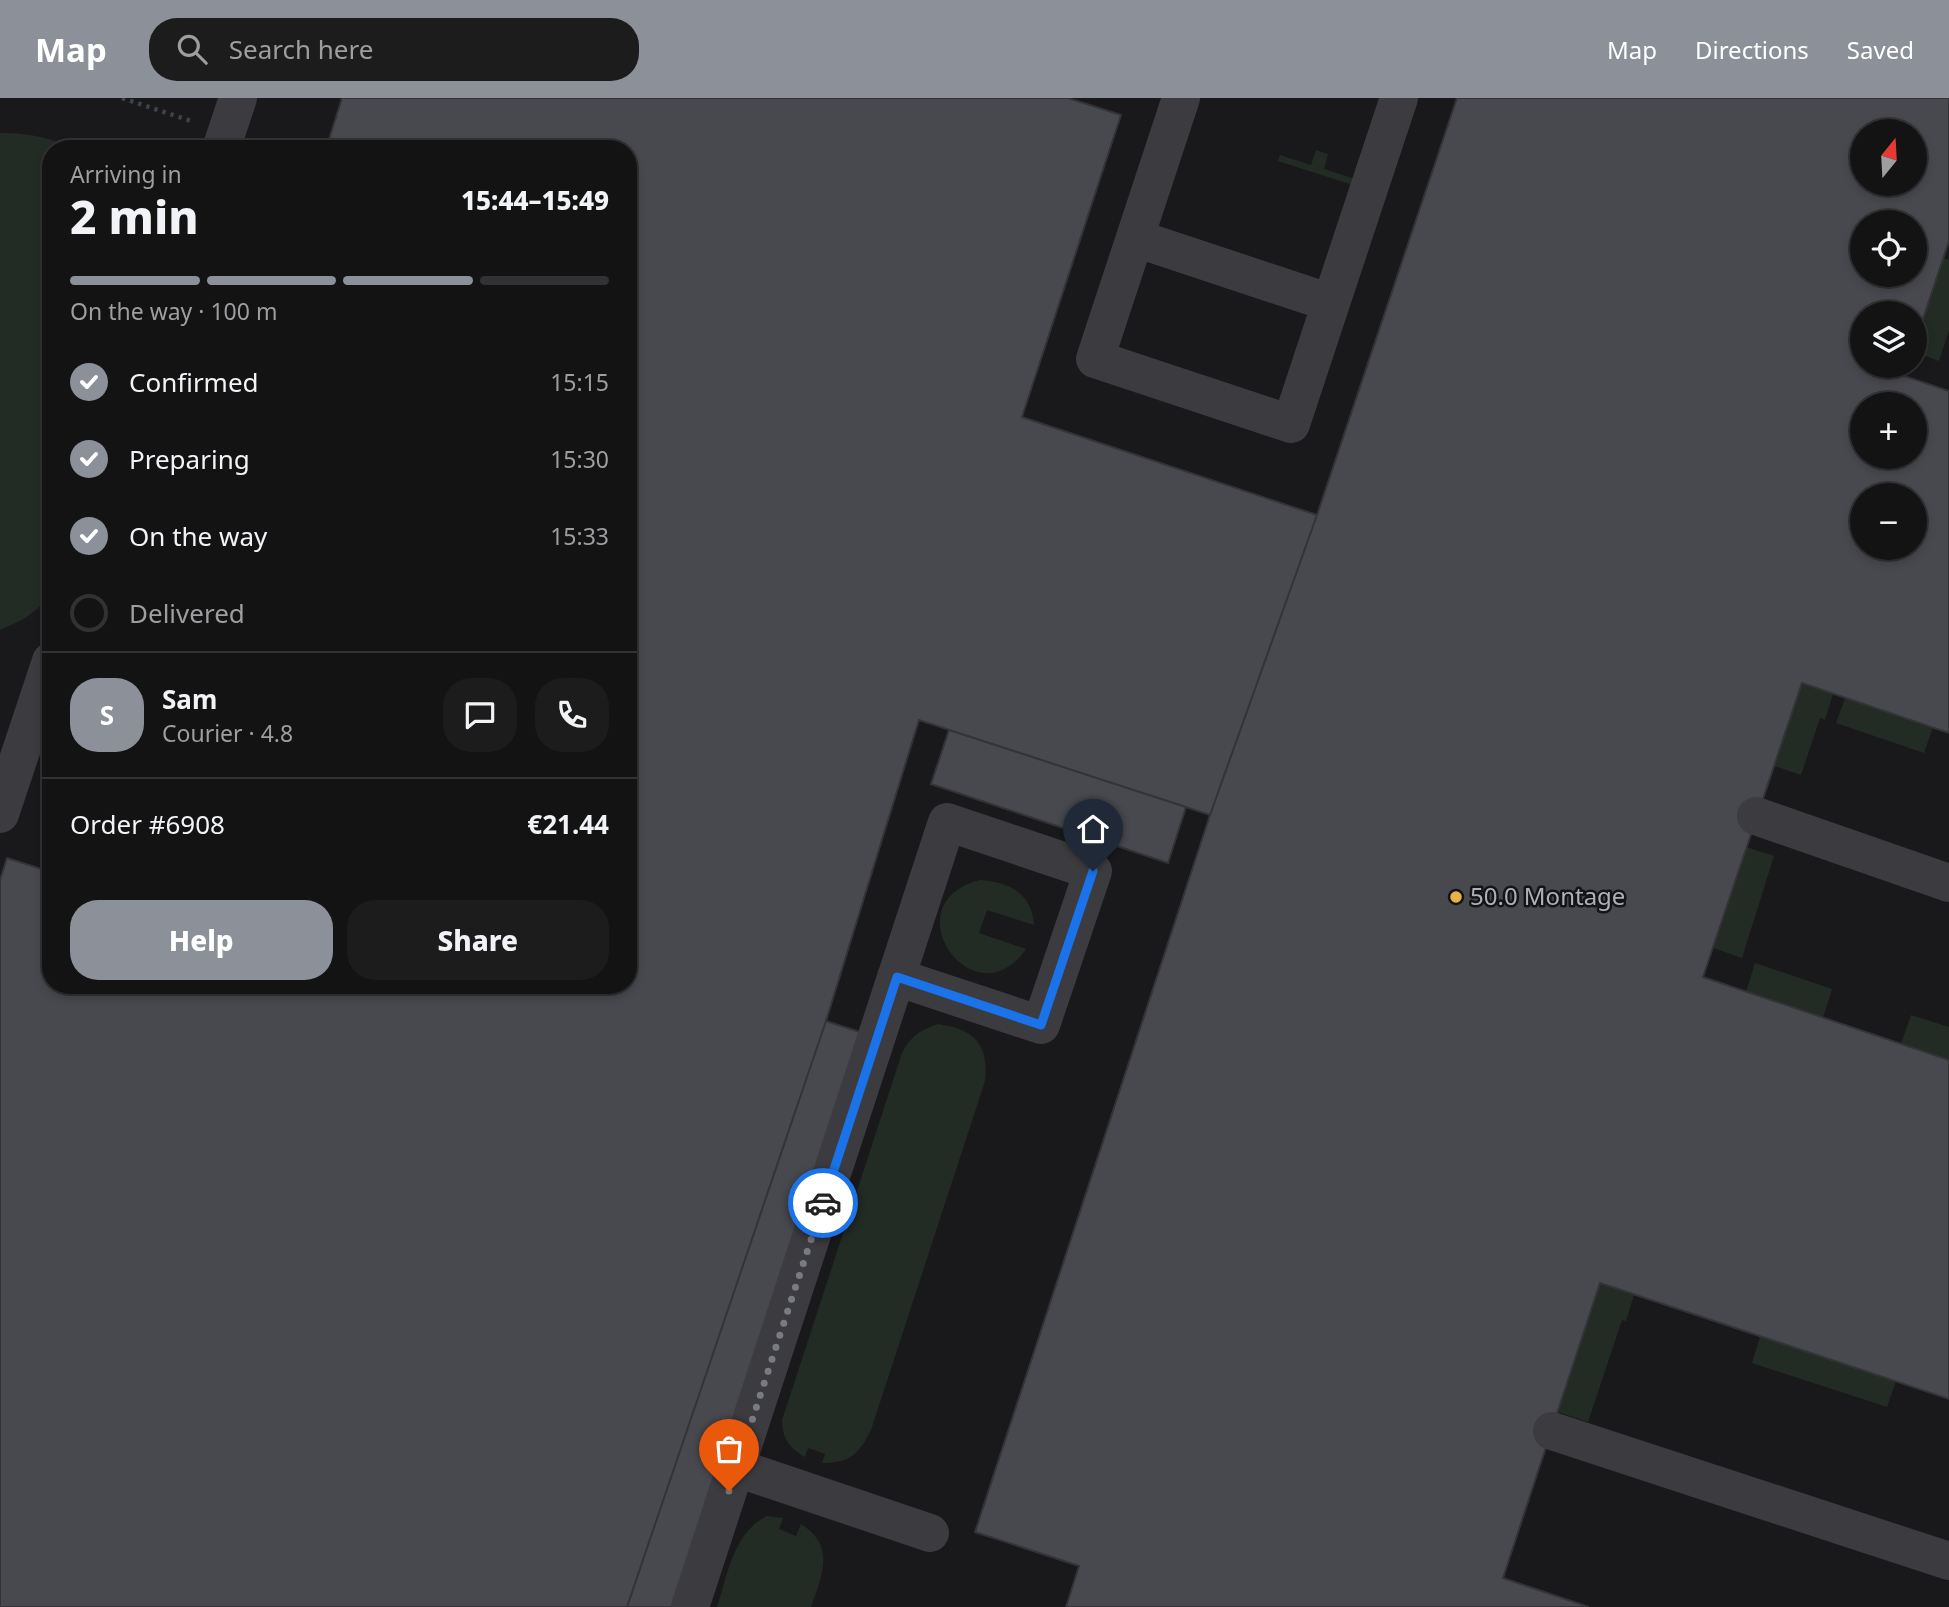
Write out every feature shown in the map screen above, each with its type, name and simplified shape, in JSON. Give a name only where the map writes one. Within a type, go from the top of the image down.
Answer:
[{"type":"lane","points":[[224,140],[237,98]]},
{"type":"lane","points":[[1181,98],[1095,359],[1291,424],[1399,98]]},
{"type":"lane","points":[[1135,238],[1331,303]]},
{"type":"lane","points":[[0,814],[42,688]]},
{"type":"lane","points":[[1756,816],[1949,883]]},
{"type":"lane","points":[[690,1607],[947,822],[1093,871],[1041,1025],[897,977]]},
{"type":"lane","points":[[1552,1431],[1949,1561]]},
{"type":"lane","points":[[737,1468],[930,1533]]},
{"type":"shaded area","points":[[0,133],[11,133],[51,140],[42,140],[42,605],[24,619],[0,630]]},
{"type":"shaded area","points":[[1316,150],[1328,154],[1324,169],[1355,179],[1353,185],[1278,161],[1280,155],[1311,165]]},
{"type":"shaded area","points":[[1943,258],[1949,260],[1949,330],[1939,361],[1927,356],[1927,308]]},
{"type":"shaded area","points":[[1802,683],[1833,694],[1825,720],[1820,718],[1801,775],[1774,766]]},
{"type":"shaded area","points":[[1845,698],[1933,727],[1924,753],[1836,723]]},
{"type":"shaded area","points":[[1746,847],[1774,856],[1742,958],[1713,948]]},
{"type":"shaded area","points":[[980,880],[1000,883],[1017,891],[1029,905],[1034,925],[987,910],[979,933],[1026,949],[1005,969],[984,973],[965,966],[949,951],[941,932],[941,911],[954,893]]},
{"type":"shaded area","points":[[1755,963],[1832,989],[1823,1018],[1746,992]]},
{"type":"shaded area","points":[[1911,1015],[1949,1027],[1949,1060],[1901,1044]]},
{"type":"shaded area","points":[[938,1024],[961,1030],[976,1040],[984,1057],[985,1081],[871,1430],[852,1456],[832,1463],[822,1463],[825,1454],[808,1448],[805,1457],[794,1450],[785,1437],[782,1420],[902,1053],[917,1034]]},
{"type":"shaded area","points":[[1600,1283],[1634,1295],[1626,1321],[1622,1320],[1588,1422],[1558,1412]]},
{"type":"shaded area","points":[[1760,1337],[1896,1381],[1887,1407],[1752,1363]]},
{"type":"shaded area","points":[[767,1516],[783,1518],[779,1529],[796,1536],[801,1524],[819,1542],[822,1572],[811,1607],[717,1607],[739,1544],[756,1523]]},
{"type":"building","points":[[342,98],[1068,98],[1121,115],[1022,417],[1317,515],[1210,815],[919,720],[826,1021],[627,1607],[0,1607],[0,880],[7,858],[42,869],[42,994],[637,994],[637,140],[329,140]]},
{"type":"building","name":"50.0 Montage","points":[[1457,98],[1949,98],[1949,241],[1927,307],[1927,301],[1850,301],[1850,378],[1910,378],[1949,391],[1949,733],[1802,683],[1703,977],[1949,1060],[1949,1399],[1600,1283],[1503,1578],[1589,1607],[1066,1607],[1079,1566],[975,1532],[1210,815],[1317,515]]},
{"type":"building","points":[[949,730],[1186,807],[1168,863],[931,784]]},
{"type":"building","points":[[826,1021],[872,1036],[683,1607],[627,1607]]},
{"type":"way so far","points":[[729,1491],[823,1203]]},
{"type":"place","name":"50.0 Montage","points":[[1456,897]]},
{"type":"route","points":[[823,1203],[897,977],[1041,1025],[1093,871]]}]
